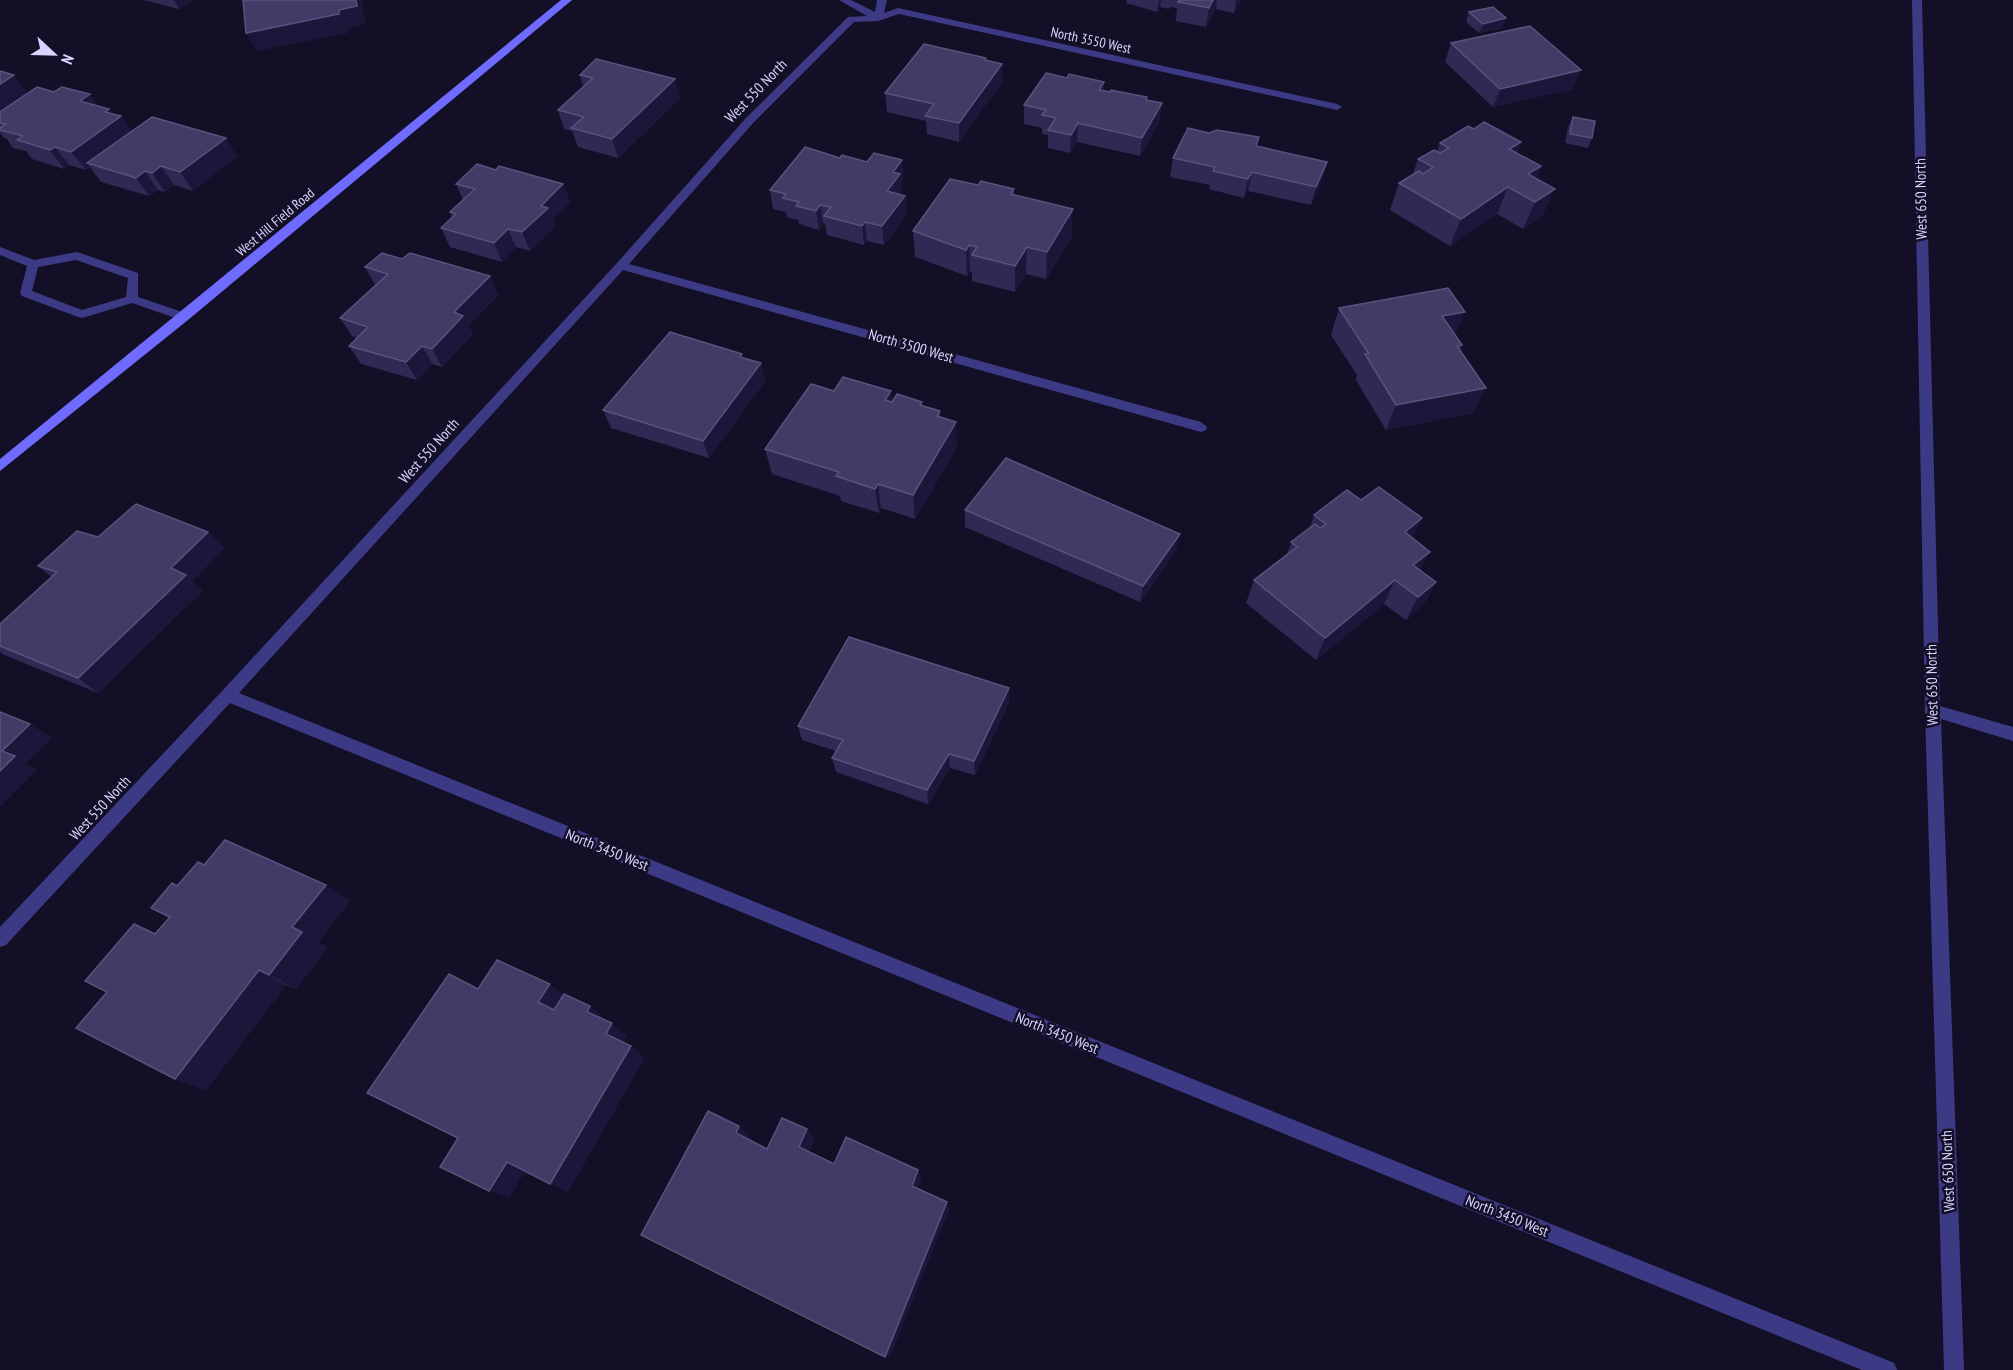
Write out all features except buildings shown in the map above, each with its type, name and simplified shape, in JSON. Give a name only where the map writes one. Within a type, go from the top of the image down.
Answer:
[{"type":"street","name":"West Hill Field Road","points":[[0,466],[567,0]]},
{"type":"street","points":[[844,0],[879,18],[882,0]]},
{"type":"street","name":"West 650 North","points":[[1917,0],[1933,710],[1954,1370]]},
{"type":"street","name":"North 3550 West","points":[[879,18],[898,11],[1337,107]]},
{"type":"street","name":"West 550 North","points":[[0,939],[228,695],[621,266],[750,120],[851,19],[879,18]]},
{"type":"street","points":[[0,251],[33,264],[78,256],[134,276],[132,299]]},
{"type":"street","points":[[33,264],[26,292],[82,314],[132,299],[184,317]]},
{"type":"street","name":"North 3500 West","points":[[621,266],[1201,427]]},
{"type":"street","name":"North 3450 West","points":[[228,695],[1887,1370]]},
{"type":"street","points":[[1933,710],[2013,734]]}]
